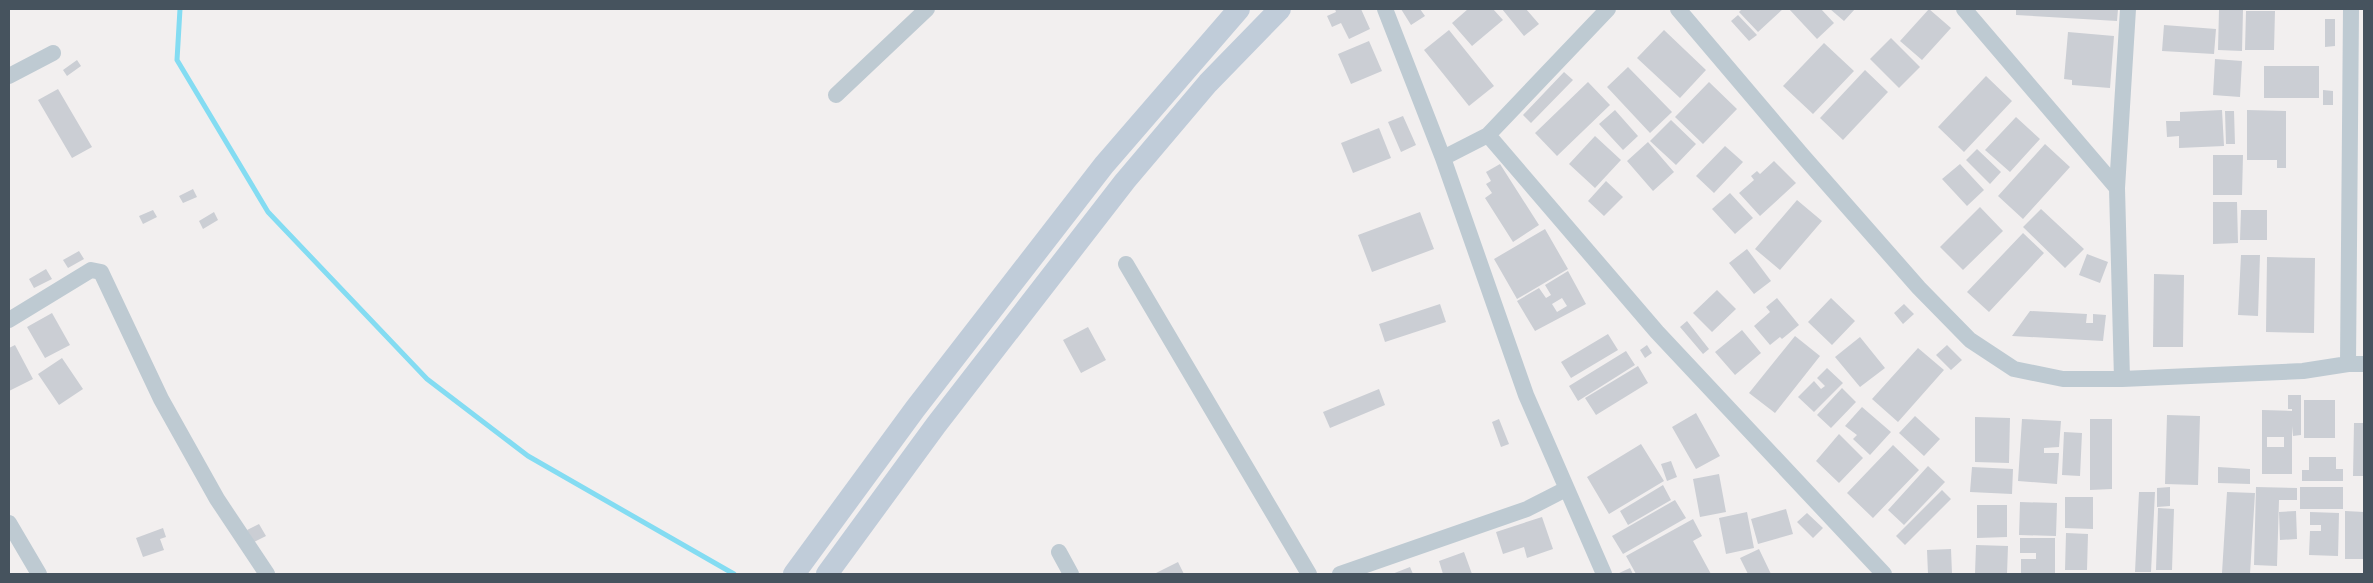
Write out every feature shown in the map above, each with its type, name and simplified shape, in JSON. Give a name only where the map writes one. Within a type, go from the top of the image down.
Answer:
[{"type":"main road","points":[[794,574],[915,409],[1104,165],[1239,9]]},
{"type":"main road","points":[[827,574],[936,425],[1125,181],[1208,83],[1280,9]]},
{"type":"street","points":[[836,95],[927,9]]},
{"type":"street","points":[[1384,9],[1443,158],[1526,395],[1604,574]]},
{"type":"street","points":[[1443,158],[1488,135],[1608,9]]},
{"type":"street","points":[[1678,9],[1919,288],[1970,340],[2014,369],[2063,379],[2122,379],[2303,372],[2356,364],[2351,9]]},
{"type":"street","points":[[1964,9],[2116,188]]},
{"type":"street","points":[[2122,379],[2116,188],[2128,9]]},
{"type":"street","points":[[9,76],[53,53]]},
{"type":"street","points":[[1488,135],[1657,332],[1884,574]]},
{"type":"street","points":[[1126,264],[1309,574]]},
{"type":"street","points":[[9,320],[91,270],[101,272],[161,399],[217,499],[267,574]]},
{"type":"street","points":[[1340,574],[1528,509],[1566,489]]},
{"type":"street","points":[[9,523],[39,574]]},
{"type":"street","points":[[1059,552],[1071,574]]},
{"type":"building","points":[[1335,9],[1361,9],[1370,29],[1349,39],[1341,23],[1332,27],[1327,16],[1336,12]]},
{"type":"building","points":[[1401,9],[1420,9],[1425,16],[1411,25]]},
{"type":"building","points":[[1468,9],[1493,9],[1503,20],[1472,46],[1452,23]]},
{"type":"building","points":[[1502,9],[1526,9],[1539,24],[1524,36]]},
{"type":"building","points":[[1742,9],[1783,9],[1758,32],[1739,12]]},
{"type":"building","points":[[1789,9],[1821,9],[1834,23],[1817,39]]},
{"type":"building","points":[[1830,9],[1855,9],[1844,21]]},
{"type":"building","points":[[1929,9],[1951,28],[1922,60],[1900,41]]},
{"type":"building","points":[[2016,9],[2118,9],[2117,21],[2016,15]]},
{"type":"building","points":[[2219,10],[2243,10],[2242,51],[2218,50]]},
{"type":"building","points":[[2246,11],[2275,11],[2274,50],[2245,50]]},
{"type":"building","points":[[1738,15],[1757,35],[1749,41],[1731,21]]},
{"type":"building","points":[[2325,19],[2335,19],[2335,46],[2325,47]]},
{"type":"building","points":[[2164,25],[2216,29],[2214,54],[2162,51]]},
{"type":"building","points":[[1449,30],[1494,86],[1469,106],[1424,50]]},
{"type":"building","points":[[1664,30],[1706,70],[1680,98],[1637,58]]},
{"type":"building","points":[[2068,32],[2114,36],[2110,88],[2072,85],[2072,80],[2064,79]]},
{"type":"building","points":[[1891,38],[1920,67],[1899,88],[1870,59]]},
{"type":"building","points":[[1369,41],[1382,71],[1351,84],[1338,54]]},
{"type":"building","points":[[1824,43],[1854,71],[1813,114],[1783,86]]},
{"type":"building","points":[[2215,59],[2242,61],[2240,97],[2213,95]]},
{"type":"building","points":[[77,60],[81,66],[67,76],[63,70]]},
{"type":"building","points":[[2264,66],[2319,66],[2319,98],[2264,98]]},
{"type":"building","points":[[1628,67],[1672,112],[1650,133],[1607,87]]},
{"type":"building","points":[[1865,70],[1888,92],[1843,140],[1820,118]]},
{"type":"building","points":[[1564,72],[1573,80],[1531,123],[1523,115]]},
{"type":"building","points":[[1986,76],[2012,101],[1964,152],[1938,127]]},
{"type":"building","points":[[1588,82],[1610,105],[1557,156],[1535,133]]},
{"type":"building","points":[[1709,82],[1737,109],[1703,144],[1675,117]]},
{"type":"building","points":[[58,89],[92,147],[72,158],[38,100]]},
{"type":"building","points":[[2323,90],[2333,91],[2333,105],[2323,105]]},
{"type":"building","points":[[1615,110],[1638,136],[1623,150],[1599,124]]},
{"type":"building","points":[[2222,110],[2224,146],[2179,148],[2179,136],[2167,137],[2166,121],[2180,121],[2180,112]]},
{"type":"building","points":[[2247,110],[2286,111],[2286,168],[2277,168],[2277,160],[2247,160]]},
{"type":"building","points":[[2225,111],[2234,111],[2235,144],[2226,144]]},
{"type":"building","points":[[1403,116],[1416,145],[1401,152],[1388,122]]},
{"type":"building","points":[[2016,117],[2040,139],[2010,172],[1985,150]]},
{"type":"building","points":[[1671,120],[1696,144],[1676,165],[1650,141]]},
{"type":"building","points":[[1379,128],[1391,158],[1353,173],[1341,143]]},
{"type":"building","points":[[1595,136],[1621,160],[1595,188],[1569,164]]},
{"type":"building","points":[[1648,142],[1674,172],[1653,191],[1627,161]]},
{"type":"building","points":[[2045,144],[2070,167],[2023,219],[1998,196]]},
{"type":"building","points":[[1725,146],[1743,162],[1714,193],[1696,176]]},
{"type":"building","points":[[1977,149],[2001,172],[1990,184],[1966,160]]},
{"type":"building","points":[[2213,155],[2243,155],[2242,195],[2213,195]]},
{"type":"building","points":[[1774,161],[1796,183],[1760,216],[1739,193],[1754,180],[1751,176],[1757,171],[1760,174]]},
{"type":"building","points":[[1500,164],[1539,225],[1513,242],[1485,198],[1492,193],[1486,184],[1491,181],[1486,172]]},
{"type":"building","points":[[1960,164],[1984,190],[1967,206],[1942,179]]},
{"type":"building","points":[[1606,181],[1623,197],[1604,216],[1588,201]]},
{"type":"building","points":[[193,189],[197,197],[183,203],[179,196]]},
{"type":"building","points":[[1730,193],[1753,218],[1735,234],[1712,209]]},
{"type":"building","points":[[1797,200],[1822,221],[1780,270],[1755,249]]},
{"type":"building","points":[[2213,202],[2237,202],[2238,243],[2213,244]]},
{"type":"building","points":[[1980,207],[2003,231],[1963,270],[1940,247]]},
{"type":"building","points":[[2041,209],[2084,249],[2065,268],[2023,227]]},
{"type":"building","points":[[153,210],[157,217],[143,224],[139,216]]},
{"type":"building","points":[[2241,210],[2267,210],[2267,240],[2240,240]]},
{"type":"building","points":[[214,212],[218,220],[203,229],[199,221]]},
{"type":"building","points":[[1420,212],[1434,249],[1372,272],[1358,235]]},
{"type":"building","points":[[1545,229],[1568,269],[1517,299],[1494,259]]},
{"type":"building","points":[[2023,233],[2044,253],[1989,312],[1967,292]]},
{"type":"building","points":[[1747,249],[1771,281],[1754,294],[1729,263]]},
{"type":"building","points":[[79,251],[84,259],[68,268],[63,260]]},
{"type":"building","points":[[2087,254],[2108,262],[2100,283],[2079,275]]},
{"type":"building","points":[[2241,255],[2260,255],[2258,316],[2238,315]]},
{"type":"building","points":[[2267,257],[2315,258],[2314,333],[2266,332]]},
{"type":"building","points":[[46,269],[52,279],[34,288],[29,279]]},
{"type":"building","points":[[1568,271],[1586,304],[1535,331],[1517,301],[1539,288],[1546,298],[1551,295],[1545,285]],"holes":[[[1562,298],[1567,306],[1557,312],[1552,304]]]},
{"type":"building","points":[[2154,274],[2184,275],[2183,347],[2153,347]]},
{"type":"building","points":[[1717,290],[1736,309],[1712,332],[1693,313]]},
{"type":"building","points":[[1777,298],[1799,325],[1782,339],[1780,337],[1770,345],[1754,326],[1770,312],[1766,307]]},
{"type":"building","points":[[1831,298],[1855,321],[1832,345],[1808,322]]},
{"type":"building","points":[[1440,304],[1446,322],[1385,342],[1379,324]]},
{"type":"building","points":[[1904,304],[1914,314],[1903,324],[1894,313]]},
{"type":"building","points":[[2030,311],[2087,314],[2086,323],[2093,323],[2093,314],[2106,315],[2103,341],[2012,336]]},
{"type":"building","points":[[52,313],[70,345],[45,358],[27,327]]},
{"type":"building","points":[[1687,321],[1709,349],[1703,354],[1680,327]]},
{"type":"building","points":[[1088,327],[1106,360],[1081,373],[1063,340]]},
{"type":"building","points":[[1742,330],[1761,353],[1735,375],[1715,352]]},
{"type":"building","points":[[1608,334],[1618,350],[1571,378],[1561,362]]},
{"type":"building","points":[[1795,336],[1820,356],[1775,413],[1749,393]]},
{"type":"building","points":[[1860,337],[1885,368],[1860,387],[1835,357]]},
{"type":"building","points":[[15,345],[33,379],[9,391],[9,348]]},
{"type":"building","points":[[1647,345],[1652,353],[1645,358],[1640,350]]},
{"type":"building","points":[[1947,345],[1962,360],[1951,370],[1936,355]]},
{"type":"building","points":[[1918,348],[1944,370],[1898,422],[1872,399]]},
{"type":"building","points":[[1626,351],[1635,365],[1578,401],[1569,386]]},
{"type":"building","points":[[62,358],[83,389],[59,405],[38,374]]},
{"type":"building","points":[[1638,366],[1648,383],[1596,415],[1585,398]]},
{"type":"building","points":[[1827,368],[1843,383],[1814,412],[1798,397],[1814,381],[1821,389],[1825,386],[1817,378]]},
{"type":"building","points":[[1842,388],[1856,402],[1831,428],[1817,415]]},
{"type":"building","points":[[1379,389],[1385,405],[1330,428],[1323,412]]},
{"type":"building","points":[[2288,395],[2301,395],[2301,435],[2293,436],[2292,426],[2292,474],[2262,474],[2262,410],[2292,411],[2292,409],[2288,409]],"holes":[[[2267,437],[2284,437],[2284,447],[2267,447]]]},
{"type":"building","points":[[2304,400],[2335,400],[2335,438],[2304,438]]},
{"type":"building","points":[[1862,407],[1891,432],[1870,455],[1853,439],[1857,435],[1845,426]]},
{"type":"building","points":[[1696,413],[1720,456],[1696,469],[1672,427]]},
{"type":"building","points":[[2167,415],[2200,416],[2198,485],[2165,484]]},
{"type":"building","points":[[1915,416],[1940,439],[1924,456],[1899,433]]},
{"type":"building","points":[[1975,417],[2010,418],[2009,463],[1975,462]]},
{"type":"building","points":[[1499,419],[1509,444],[1501,447],[1492,422]]},
{"type":"building","points":[[2022,419],[2061,421],[2059,447],[2044,448],[2044,453],[2059,453],[2057,484],[2018,481]]},
{"type":"building","points":[[2090,419],[2112,419],[2112,489],[2090,490]]},
{"type":"building","points":[[2354,423],[2364,423],[2364,476],[2353,476]]},
{"type":"building","points":[[2064,432],[2082,433],[2080,476],[2062,475]]},
{"type":"building","points":[[1839,434],[1863,458],[1839,483],[1816,461]]},
{"type":"building","points":[[1641,444],[1664,481],[1609,514],[1587,477]]},
{"type":"building","points":[[1893,445],[1919,470],[1873,518],[1847,493]]},
{"type":"building","points":[[2309,457],[2336,457],[2336,469],[2343,469],[2343,481],[2302,481],[2302,470],[2309,470]]},
{"type":"building","points":[[1671,461],[1677,477],[1667,481],[1661,464]]},
{"type":"building","points":[[1928,466],[1945,482],[1904,525],[1888,510]]},
{"type":"building","points":[[1972,467],[2013,469],[2012,494],[1970,492]]},
{"type":"building","points":[[2218,467],[2250,469],[2250,484],[2218,483]]},
{"type":"building","points":[[1719,474],[1726,512],[1700,517],[1693,479]]},
{"type":"building","points":[[1663,485],[1671,500],[1628,525],[1620,511]]},
{"type":"building","points":[[2170,487],[2170,506],[2157,507],[2157,488]]},
{"type":"building","points":[[2256,487],[2297,488],[2297,500],[2279,500],[2277,566],[2254,565]]},
{"type":"building","points":[[2300,487],[2343,487],[2343,509],[2300,509]]},
{"type":"building","points":[[1942,490],[1951,499],[1905,545],[1896,536]]},
{"type":"building","points":[[2139,492],[2155,492],[2151,572],[2135,572]]},
{"type":"building","points":[[2227,492],[2255,493],[2250,574],[2222,573]]},
{"type":"building","points":[[2065,497],[2093,497],[2093,529],[2065,528]]},
{"type":"building","points":[[1675,500],[1686,518],[1623,554],[1612,536]]},
{"type":"building","points":[[2020,502],[2057,503],[2056,536],[2019,535]]},
{"type":"building","points":[[1977,505],[2007,505],[2007,537],[1977,538]]},
{"type":"building","points":[[2158,508],[2174,509],[2172,570],[2156,570]]},
{"type":"building","points":[[1786,509],[1793,534],[1758,544],[1751,519]]},
{"type":"building","points":[[2296,511],[2297,539],[2280,540],[2279,512]]},
{"type":"building","points":[[2345,511],[2364,512],[2364,559],[2345,559]]},
{"type":"building","points":[[1747,512],[1754,548],[1726,554],[1719,518]]},
{"type":"building","points":[[2310,512],[2339,513],[2338,556],[2309,555],[2310,531],[2321,531],[2321,525],[2310,525]]},
{"type":"building","points":[[1807,513],[1823,528],[1813,538],[1797,522]]},
{"type":"building","points":[[1542,517],[1553,549],[1527,558],[1524,547],[1503,554],[1496,532]]},
{"type":"building","points":[[1693,519],[1702,536],[1693,541],[1711,574],[1636,574],[1626,556]]},
{"type":"building","points":[[259,524],[266,536],[254,542],[247,530]]},
{"type":"building","points":[[163,528],[166,537],[160,539],[164,550],[143,557],[136,538]]},
{"type":"building","points":[[2066,533],[2088,534],[2087,570],[2065,570]]},
{"type":"building","points":[[2020,538],[2055,538],[2055,574],[2021,574],[2021,559],[2036,559],[2036,553],[2020,553]]},
{"type":"building","points":[[1976,545],[2008,546],[2007,574],[1975,574]]},
{"type":"building","points":[[1759,549],[1771,574],[1748,574],[1740,558]]},
{"type":"building","points":[[1951,549],[1952,574],[1928,574],[1927,550]]},
{"type":"building","points":[[1464,552],[1472,574],[1443,574],[1439,561]]},
{"type":"building","points":[[1178,562],[1184,574],[1154,574]]},
{"type":"building","points":[[1410,567],[1413,574],[1392,574]]},
{"type":"building","points":[[1630,568],[1633,574],[1617,574]]},
{"type":"waterway","points":[[180,9],[177,60],[268,212],[427,379],[528,456],[734,574]]}]
